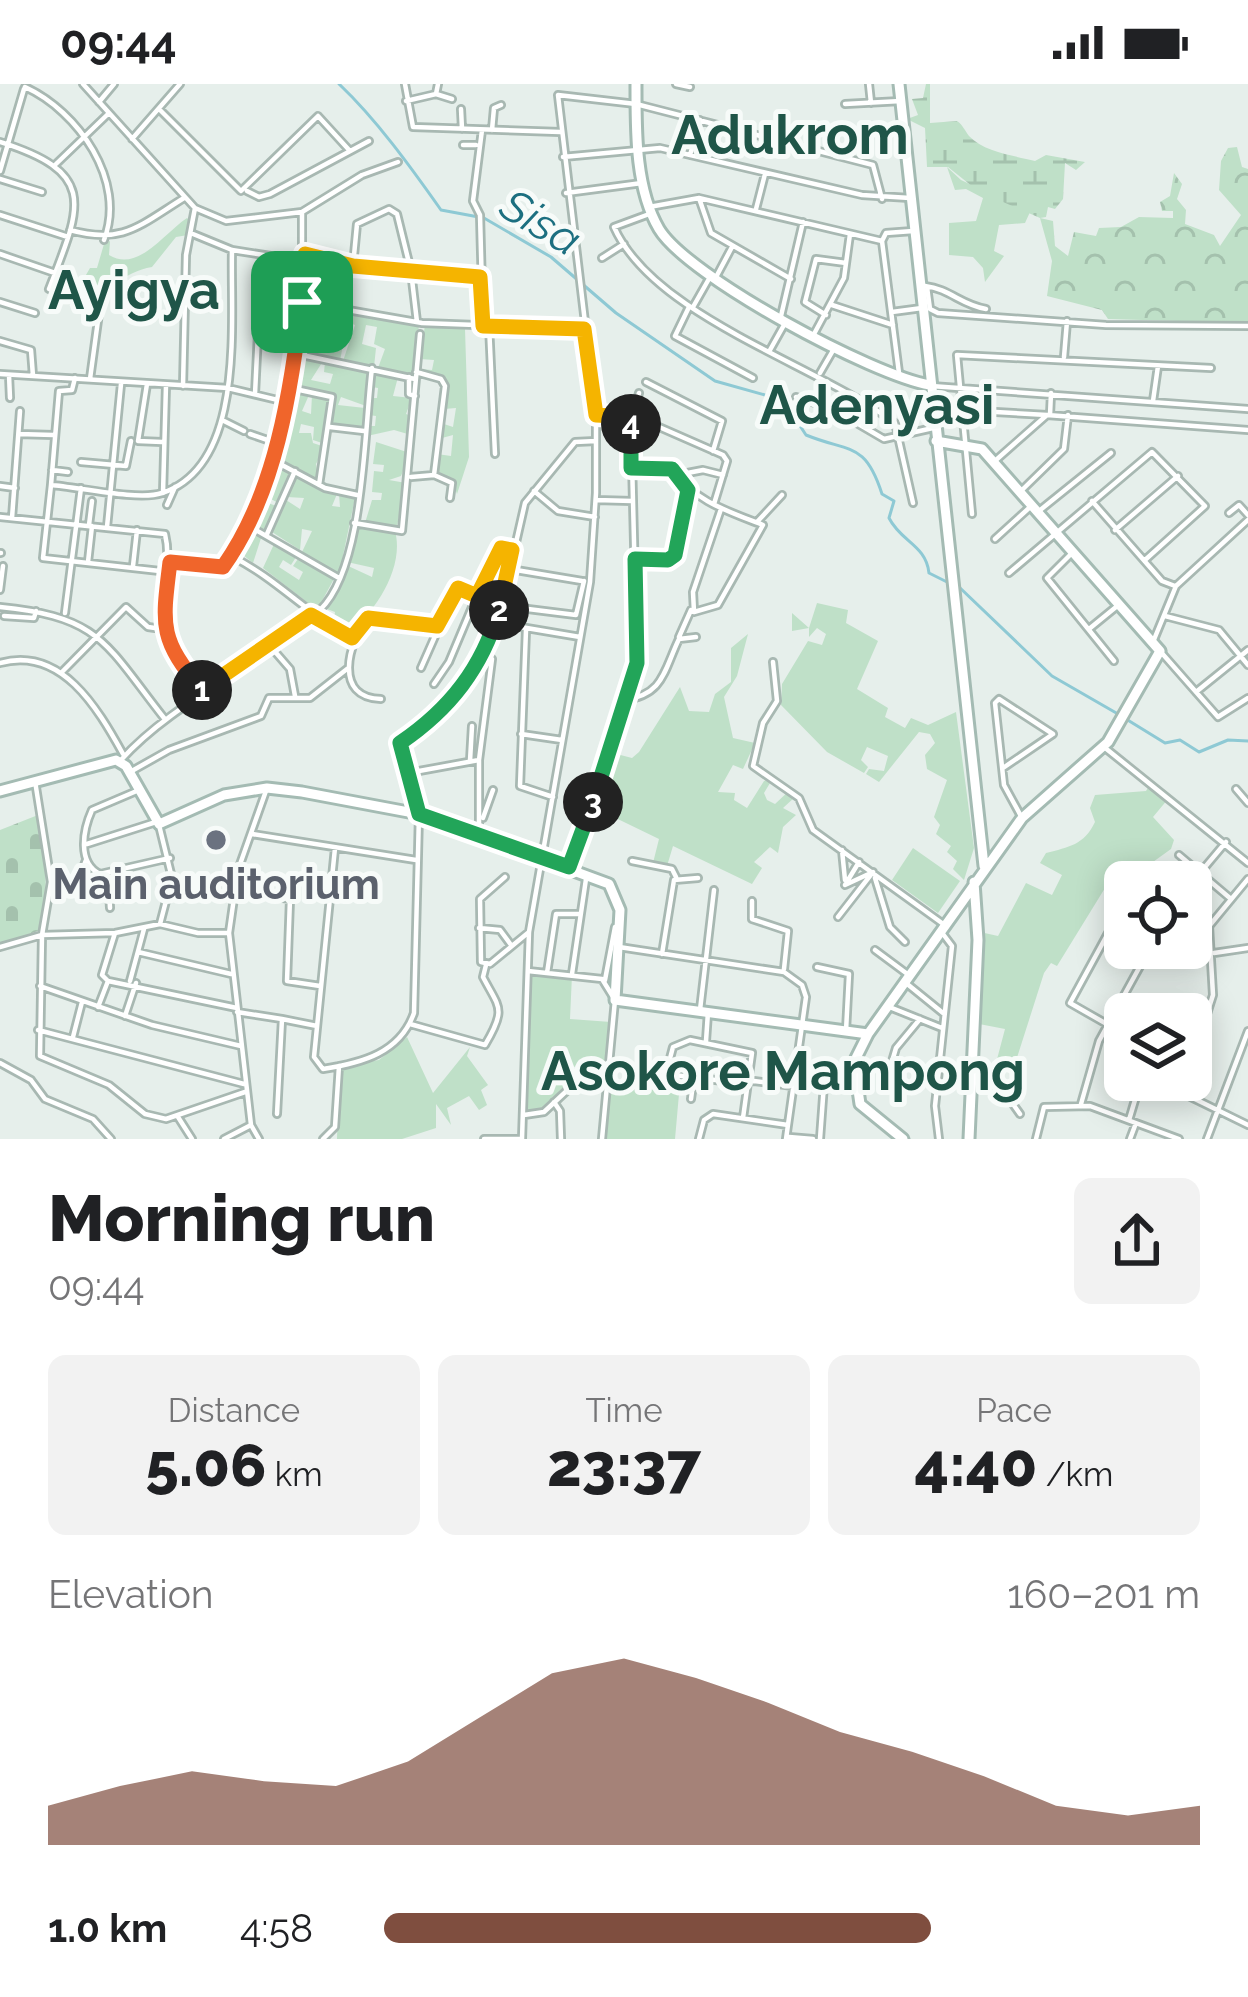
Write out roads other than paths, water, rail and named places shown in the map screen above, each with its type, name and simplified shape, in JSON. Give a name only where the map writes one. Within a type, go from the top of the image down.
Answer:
[{"type":"street","points":[[99,102],[114,84]]},
{"type":"street","points":[[132,139],[180,84]]},
{"type":"street","points":[[405,84],[413,127],[560,132]]},
{"type":"street","points":[[436,94],[438,84]]},
{"type":"street","points":[[638,84],[643,183],[651,210],[676,249],[712,279],[835,347],[899,378],[930,386],[1248,409]]},
{"type":"street","points":[[676,84],[690,87]]},
{"type":"street","points":[[869,84],[871,103]]},
{"type":"street","points":[[899,84],[913,231],[931,309],[1067,321],[1248,326]]},
{"type":"street","points":[[86,85],[195,208],[226,221],[302,212],[362,175],[398,162]]},
{"type":"street","points":[[0,170],[4,143],[25,86],[41,95],[98,157],[109,184],[104,240]]},
{"type":"street","points":[[484,1139],[521,1139],[529,932],[596,517],[596,415],[562,157],[561,93],[636,104],[873,165],[883,199]]},
{"type":"street","points":[[406,101],[436,94],[452,98]]},
{"type":"street","points":[[845,104],[901,101]]},
{"type":"street","points":[[492,130],[494,108],[501,105]]},
{"type":"street","points":[[159,109],[236,188],[264,197],[369,141]]},
{"type":"street","points":[[461,109],[462,129]]},
{"type":"street","points":[[56,164],[109,113]]},
{"type":"street","points":[[245,190],[318,116],[350,151]]},
{"type":"street","points":[[690,156],[700,121]]},
{"type":"street","points":[[482,130],[476,146],[473,206],[480,219],[480,277],[495,454]]},
{"type":"street","points":[[4,143],[56,164],[76,200],[49,289],[99,313],[90,379]]},
{"type":"street","points":[[464,146],[476,146]]},
{"type":"street","points":[[562,157],[639,147],[883,199],[910,198]]},
{"type":"street","points":[[756,209],[765,174]]},
{"type":"street","points":[[0,179],[42,192]]},
{"type":"street","points":[[566,193],[643,183]]},
{"type":"street","points":[[0,215],[104,240],[133,230],[186,197]]},
{"type":"street","points":[[699,197],[707,230],[791,279]]},
{"type":"street","points":[[882,241],[699,197],[651,210],[614,227],[624,244],[691,307],[820,374],[895,423],[914,503]]},
{"type":"street","points":[[183,386],[187,255],[195,208]]},
{"type":"street","points":[[353,266],[357,224],[388,208],[397,214],[420,327],[413,376],[410,477],[399,542]]},
{"type":"street","points":[[170,562],[221,568],[258,504],[287,402],[302,302],[302,212]]},
{"type":"street","points":[[770,350],[784,318],[803,222]]},
{"type":"street","points":[[899,378],[882,241],[886,233],[913,231]]},
{"type":"street","points":[[814,334],[832,305],[850,233]]},
{"type":"street","points":[[193,234],[232,250],[480,277]]},
{"type":"street","points":[[602,258],[624,244]]},
{"type":"street","points":[[732,248],[675,337],[753,378]]},
{"type":"street","points":[[52,485],[164,493],[200,464],[224,422],[232,250]]},
{"type":"street","points":[[0,254],[55,273]]},
{"type":"street","points":[[826,315],[805,302],[816,259],[846,263]]},
{"type":"street","points":[[923,286],[933,428],[984,866]]},
{"type":"street","points":[[923,286],[949,291],[959,304],[986,309]]},
{"type":"street","points":[[0,302],[35,313]]},
{"type":"street","points":[[302,302],[420,327],[584,329]]},
{"type":"street","points":[[832,305],[893,326]]},
{"type":"street","points":[[892,312],[922,308]]},
{"type":"street","points":[[255,394],[260,313]]},
{"type":"street","points":[[1064,358],[1067,321]]},
{"type":"street","points":[[0,340],[31,350],[33,376]]},
{"type":"street","points":[[820,374],[835,347]]},
{"type":"street","points":[[302,355],[441,379],[445,386],[434,475]]},
{"type":"street","points":[[972,514],[955,357],[1064,358],[1211,368]]},
{"type":"street","points":[[1153,401],[1157,366]]},
{"type":"street","points":[[0,791],[122,758],[164,718],[320,610],[339,578],[354,523],[372,368]]},
{"type":"street","points":[[0,374],[228,388],[287,402]]},
{"type":"street","points":[[9,375],[10,398]]},
{"type":"street","points":[[75,378],[72,390],[59,391],[43,558],[169,572]]},
{"type":"street","points":[[107,527],[122,382]]},
{"type":"street","points":[[646,382],[722,421],[713,451]]},
{"type":"street","points":[[81,462],[129,465],[147,384]]},
{"type":"street","points":[[164,493],[166,385]]},
{"type":"street","points":[[295,389],[332,398],[319,485]]},
{"type":"street","points":[[569,867],[638,656],[631,420],[639,393]]},
{"type":"street","points":[[994,462],[1049,415],[1051,393]]},
{"type":"street","points":[[796,398],[831,408],[884,439],[933,428]]},
{"type":"street","points":[[960,410],[1248,430]]},
{"type":"street","points":[[12,518],[20,411]]},
{"type":"street","points":[[596,415],[650,423],[726,458],[691,610],[665,679],[646,696],[623,700]]},
{"type":"street","points":[[1021,490],[1065,447],[1068,415]]},
{"type":"street","points":[[224,422],[277,443]]},
{"type":"street","points":[[330,427],[364,431]]},
{"type":"street","points":[[19,434],[53,435]]},
{"type":"street","points":[[114,440],[162,442]]},
{"type":"street","points":[[335,848],[314,1063],[323,1069],[376,1056],[410,1024],[416,1003],[419,814],[400,743],[428,726],[467,684],[495,623],[512,550],[534,491],[575,442],[597,441]]},
{"type":"street","points":[[936,441],[977,446],[994,462],[1221,718],[1248,698]]},
{"type":"street","points":[[995,538],[1112,453]]},
{"type":"street","points":[[1009,573],[1149,453],[1160,455],[1205,506],[1144,560]]},
{"type":"street","points":[[52,459],[66,459]]},
{"type":"street","points":[[282,465],[319,485],[357,495]]},
{"type":"street","points":[[631,468],[668,467],[688,490],[764,527],[718,605],[709,611],[691,610]]},
{"type":"street","points":[[52,470],[68,472]]},
{"type":"street","points":[[677,475],[703,470],[723,476]]},
{"type":"street","points":[[267,535],[295,471]]},
{"type":"street","points":[[410,477],[434,475],[452,483],[450,497]]},
{"type":"street","points":[[1115,530],[1178,476]]},
{"type":"street","points":[[0,486],[15,488]]},
{"type":"street","points":[[167,506],[175,487]]},
{"type":"street","points":[[64,615],[82,488]]},
{"type":"street","points":[[635,559],[668,560],[675,555],[688,490]]},
{"type":"street","points":[[534,491],[558,512],[596,517]]},
{"type":"street","points":[[757,522],[782,495]]},
{"type":"street","points":[[596,500],[632,501]]},
{"type":"street","points":[[88,563],[92,501]]},
{"type":"street","points":[[1092,501],[1162,581],[1176,586]]},
{"type":"street","points":[[854,1062],[868,1034],[984,866],[1022,818],[1104,747],[1124,718],[1176,586],[1248,517],[1239,505],[1229,513]]},
{"type":"street","points":[[0,518],[165,533],[170,562],[162,628],[173,655],[203,693]]},
{"type":"street","points":[[354,523],[402,531]]},
{"type":"street","points":[[254,529],[339,578]]},
{"type":"street","points":[[133,568],[136,530]]},
{"type":"street","points":[[434,684],[496,550],[512,550]]},
{"type":"street","points":[[1074,551],[1047,578],[1114,661]]},
{"type":"street","points":[[231,556],[262,571],[311,615],[352,638]]},
{"type":"street","points":[[0,590],[3,566]]},
{"type":"street","points":[[509,569],[586,582]]},
{"type":"street","points":[[421,668],[458,588],[477,596]]},
{"type":"street","points":[[1090,629],[1120,604]]},
{"type":"street","points":[[62,672],[128,606],[148,628],[162,628]]},
{"type":"street","points":[[512,607],[580,616]]},
{"type":"street","points":[[0,608],[64,615],[98,633],[164,718]]},
{"type":"street","points":[[4,616],[34,618],[36,611]]},
{"type":"street","points":[[1165,616],[1217,629],[1248,665]]},
{"type":"street","points":[[382,699],[368,698],[357,689],[347,669],[352,638],[368,618],[437,626]]},
{"type":"street","points":[[495,623],[580,637]]},
{"type":"street","points":[[526,630],[521,789],[553,797]]},
{"type":"street","points":[[679,639],[696,637]]},
{"type":"street","points":[[271,647],[290,669],[296,696]]},
{"type":"street","points":[[1196,693],[1248,650]]},
{"type":"street","points":[[0,660],[33,658],[62,672],[85,694],[140,790],[170,858],[171,889],[160,924]]},
{"type":"street","points":[[480,827],[479,760],[493,659]]},
{"type":"street","points":[[773,662],[777,700],[763,724],[753,766],[799,797],[809,825],[944,929],[952,946],[935,1106],[939,1139]]},
{"type":"street","points":[[130,772],[169,750],[261,716],[268,698],[317,694],[347,669]]},
{"type":"street","points":[[1003,769],[1053,734],[999,699],[995,703],[1005,790],[1022,818]]},
{"type":"street","points":[[470,761],[472,726]]},
{"type":"street","points":[[521,734],[562,740]]},
{"type":"street","points":[[1104,747],[1248,863]]},
{"type":"street","points":[[407,773],[479,760]]},
{"type":"street","points":[[35,782],[51,891],[42,935],[38,1052],[45,1060],[109,1085],[145,1114],[178,1117],[244,1088]]},
{"type":"street","points":[[84,844],[157,823],[224,795],[267,788],[480,827],[587,874],[614,890],[620,924],[602,1139]]},
{"type":"street","points":[[259,1139],[251,1125],[244,1088],[229,932],[233,891],[267,788]]},
{"type":"street","points":[[1236,789],[1248,803]]},
{"type":"street","points":[[140,790],[92,810],[84,844],[86,860],[92,872],[108,873],[170,858]]},
{"type":"street","points":[[480,827],[493,790]]},
{"type":"street","points":[[252,834],[416,860]]},
{"type":"street","points":[[1211,861],[1226,842]]},
{"type":"street","points":[[842,850],[844,881],[850,886],[867,871]]},
{"type":"street","points":[[1179,855],[1186,861]]},
{"type":"street","points":[[51,891],[78,888],[86,860]]},
{"type":"street","points":[[632,861],[672,869],[676,878],[662,954]]},
{"type":"street","points":[[844,881],[856,861]]},
{"type":"street","points":[[838,917],[867,871]]},
{"type":"street","points":[[867,871],[888,906],[890,928],[905,942]]},
{"type":"street","points":[[108,873],[110,908]]},
{"type":"street","points":[[572,974],[587,874]]},
{"type":"street","points":[[486,964],[480,958],[480,899],[506,878]]},
{"type":"street","points":[[676,878],[698,878]]},
{"type":"street","points":[[1212,922],[1248,879]]},
{"type":"street","points":[[968,1139],[978,940],[974,882]]},
{"type":"street","points":[[1212,882],[1232,899]]},
{"type":"street","points":[[706,1042],[706,961],[714,890]]},
{"type":"street","points":[[233,891],[290,899],[287,981],[321,986]]},
{"type":"street","points":[[752,901],[752,919],[788,932],[784,972]]},
{"type":"street","points":[[547,973],[556,914],[582,914]]},
{"type":"street","points":[[0,947],[42,935],[115,933],[160,924],[198,933],[229,932]]},
{"type":"street","points":[[615,1000],[605,980],[620,924]]},
{"type":"street","points":[[125,1016],[145,927]]},
{"type":"street","points":[[479,928],[500,930],[511,945]]},
{"type":"street","points":[[410,1024],[485,1045],[498,1012],[496,993],[484,982],[486,964],[529,932]]},
{"type":"street","points":[[115,933],[102,975],[108,981],[133,982],[317,1026]]},
{"type":"street","points":[[1104,942],[1070,1003],[1104,1022]]},
{"type":"street","points":[[1212,942],[1212,998]]},
{"type":"street","points":[[619,947],[784,972],[805,989],[786,1138],[817,1139],[824,1084]]},
{"type":"street","points":[[1214,953],[1248,948]]},
{"type":"street","points":[[875,950],[943,1013]]},
{"type":"street","points":[[138,952],[231,974]]},
{"type":"street","points":[[817,968],[849,974],[849,1032],[860,1104],[903,1139]]},
{"type":"street","points":[[526,970],[605,980]]},
{"type":"street","points":[[98,1007],[108,981]]},
{"type":"street","points":[[40,986],[125,1016],[242,1046]]},
{"type":"street","points":[[615,1000],[868,1034]]},
{"type":"street","points":[[72,1039],[82,1002]]},
{"type":"street","points":[[888,1006],[942,1028]]},
{"type":"street","points":[[277,1114],[282,1019]]},
{"type":"street","points":[[888,1075],[896,1048],[920,1019]]},
{"type":"street","points":[[38,1030],[244,1088]]},
{"type":"street","points":[[1207,1139],[1248,1030]]},
{"type":"street","points":[[1081,1104],[1104,1036]]},
{"type":"street","points":[[743,1118],[749,1082],[752,1053],[686,1040],[671,1051],[670,1073],[694,1077],[749,1082],[793,1086]]},
{"type":"street","points":[[0,1063],[31,1081],[45,1100],[93,1119],[111,1139]]},
{"type":"street","points":[[1236,1065],[1248,1068]]},
{"type":"street","points":[[323,1139],[335,1127],[339,1066]]},
{"type":"street","points":[[524,1115],[544,1112],[567,1088],[600,1081],[608,1071]]},
{"type":"street","points":[[691,1100],[694,1077]]},
{"type":"street","points":[[970,1079],[1003,1090],[1020,1114]]},
{"type":"street","points":[[1130,1139],[1136,1101]]},
{"type":"street","points":[[1195,1101],[1248,1125]]},
{"type":"street","points":[[554,1102],[560,1111],[561,1139]]},
{"type":"street","points":[[1036,1139],[1044,1107],[1081,1104],[1178,1139]]},
{"type":"street","points":[[700,1139],[709,1115],[788,1125]]},
{"type":"street","points":[[178,1117],[192,1139]]},
{"type":"street","points":[[224,1139],[251,1125]]},
{"type":"waterway","name":"Sisa","points":[[339,84],[441,210],[484,218],[551,257],[616,313],[715,381],[765,395],[791,412],[806,435],[862,457],[882,494],[894,501],[889,518],[894,526],[923,556],[929,573],[949,583]]},
{"type":"waterway","points":[[958,586],[1052,676],[1118,714]]},
{"type":"waterway","points":[[1126,719],[1165,743],[1180,740],[1199,752],[1228,740],[1248,741]]},
{"type":"place","name":"Main auditorium","points":[[216,840]]},
{"type":"district","name":"Adukrom","points":[[790,135]]},
{"type":"district","name":"Ayigya","points":[[134,290]]},
{"type":"district","name":"Adenyasi","points":[[877,405]]},
{"type":"district","name":"Asokore Mampong","points":[[783,1071]]}]
